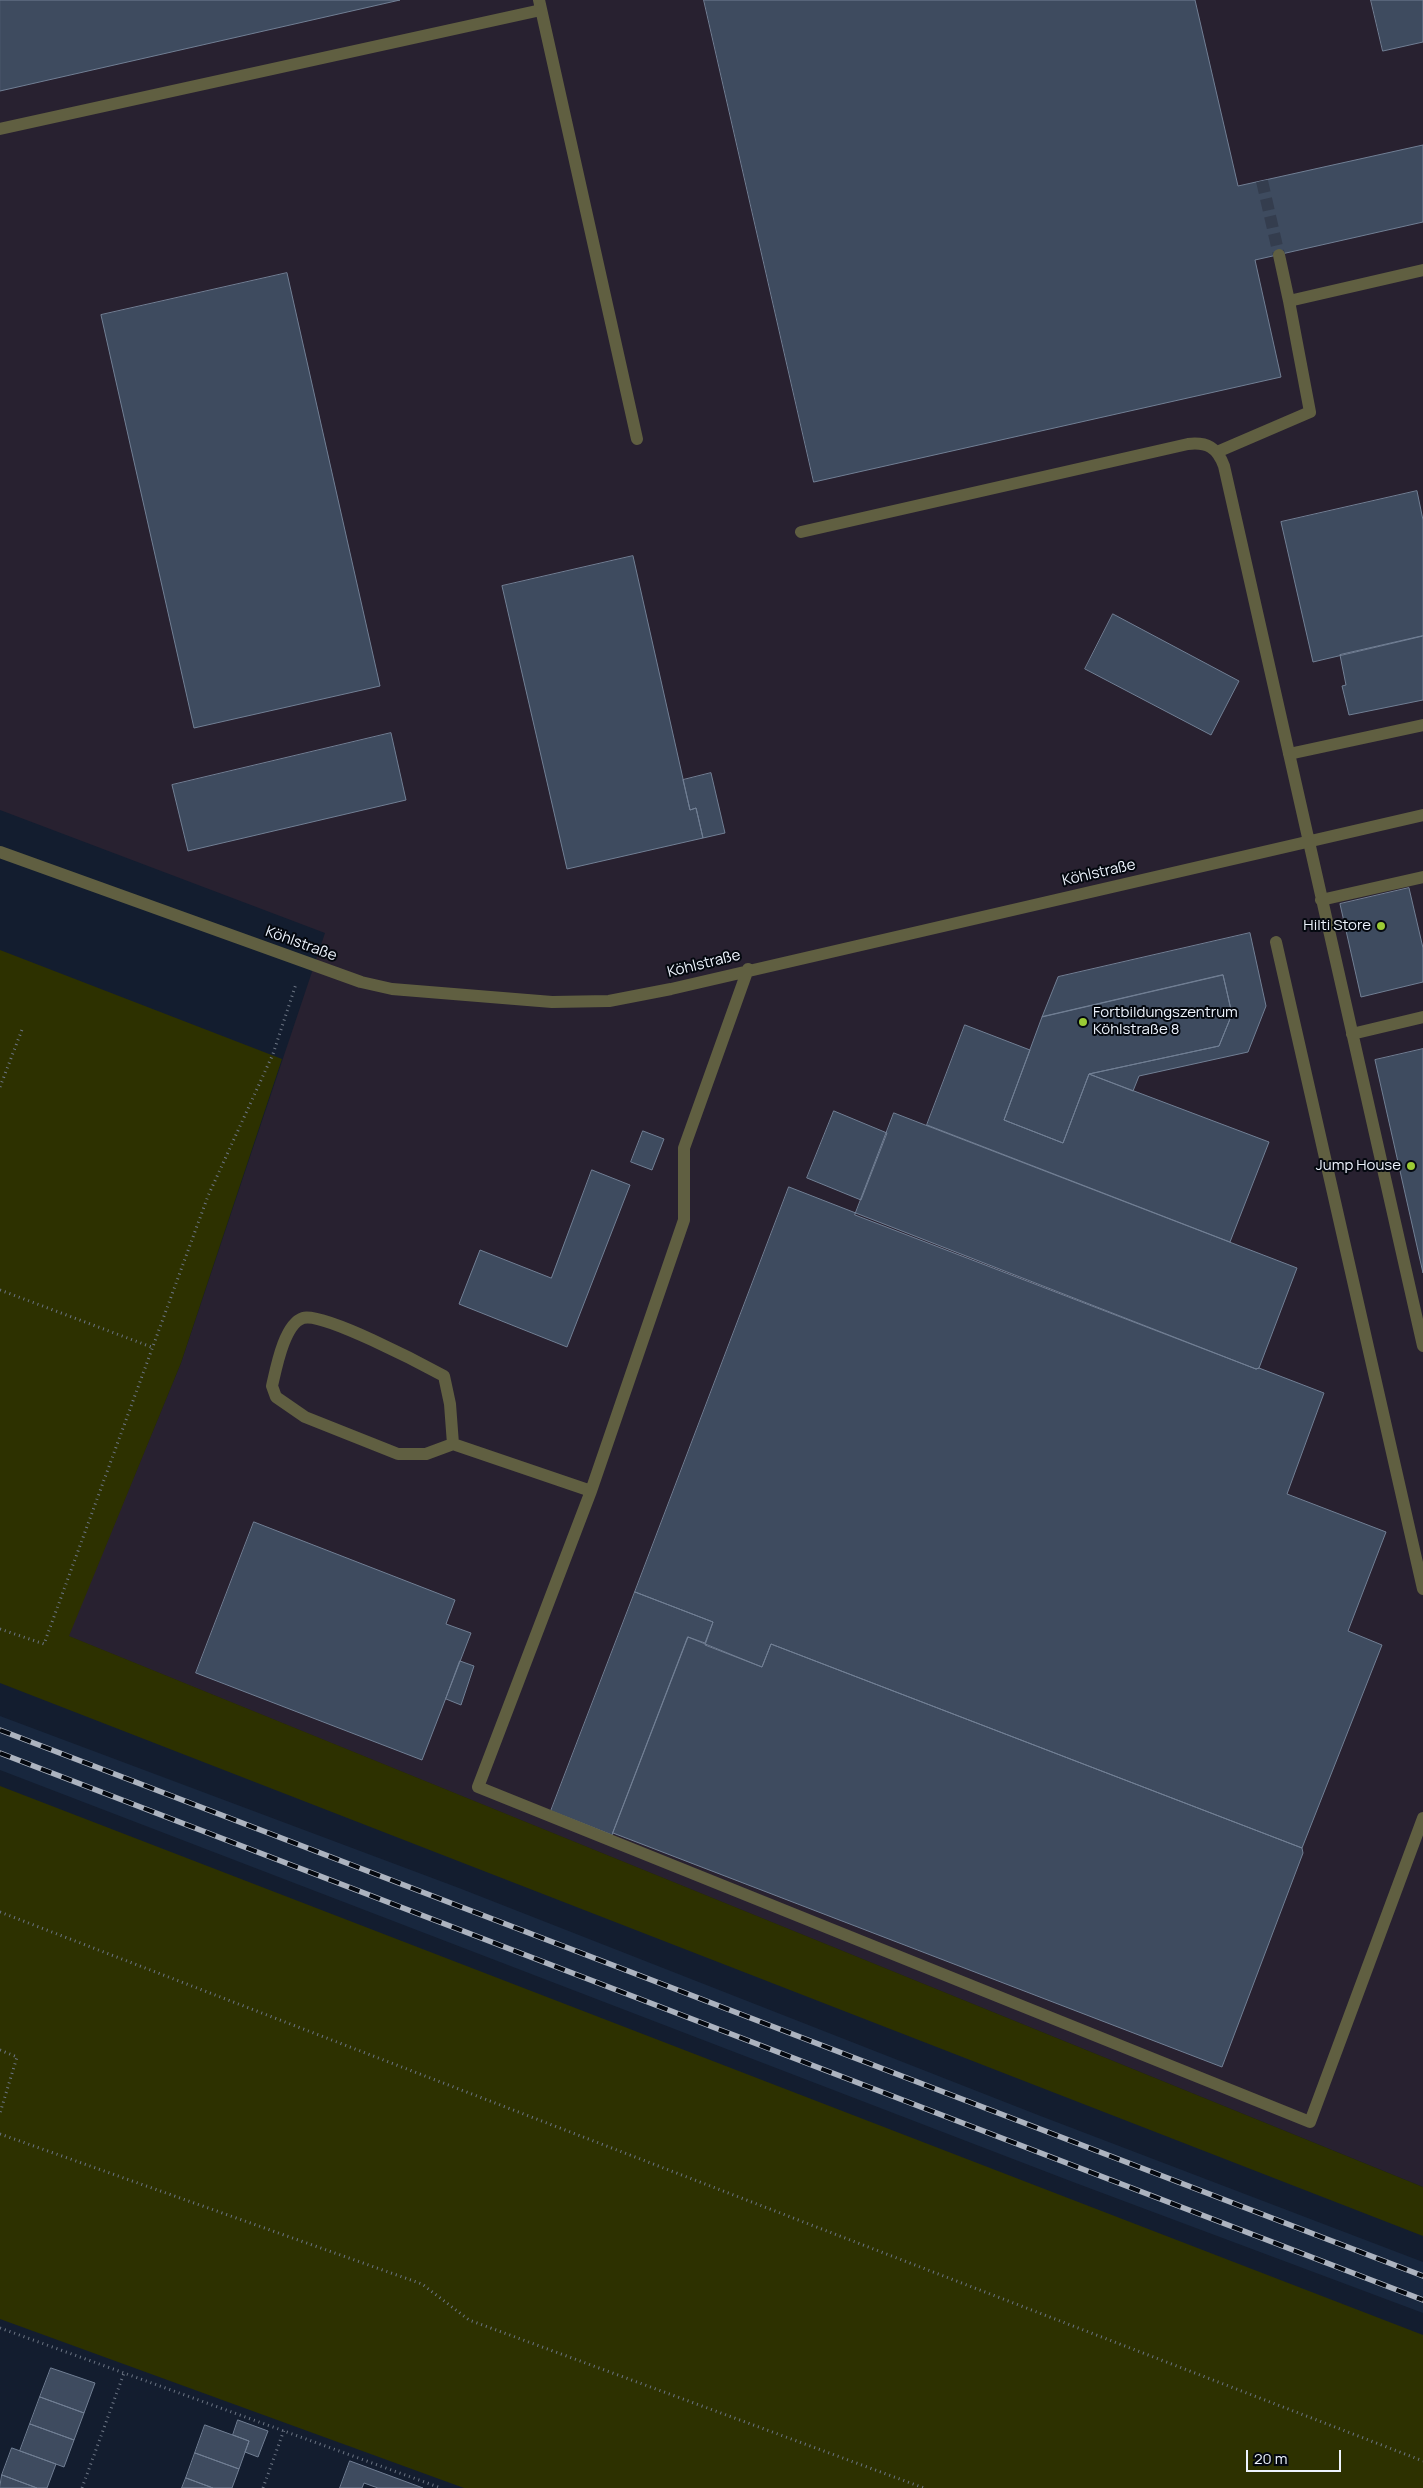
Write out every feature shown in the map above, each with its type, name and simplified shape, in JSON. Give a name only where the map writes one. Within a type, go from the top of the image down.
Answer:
[{"type":"street","points":[[0,129],[540,5],[636,439]]},
{"type":"street","points":[[1216,452],[1310,412],[1279,255]]},
{"type":"street","points":[[1289,301],[1423,270]]},
{"type":"street","points":[[801,532],[1188,444],[1202,442],[1210,445],[1216,452],[1224,466],[1423,1346]]},
{"type":"street","points":[[1289,754],[1423,725]]},
{"type":"street","name":"Köhlstraße","points":[[0,852],[360,982],[392,989],[552,1002],[608,1001],[671,989],[1423,815]]},
{"type":"street","points":[[1321,900],[1423,877]]},
{"type":"street","points":[[1276,942],[1423,1588]]},
{"type":"street","points":[[748,970],[684,1148],[684,1220],[591,1491],[478,1787],[1310,2122],[1423,1818]]},
{"type":"street","points":[[1352,1034],[1423,1017]]},
{"type":"street","points":[[453,1444],[450,1404],[444,1376],[359,1335],[315,1318],[302,1318],[291,1327],[272,1386],[276,1397],[286,1406],[305,1417],[398,1454],[426,1454],[453,1444],[591,1491]]},
{"type":"path","points":[[0,1629],[44,1644],[154,1348],[208,1196],[273,1054],[304,962]]},
{"type":"path","points":[[0,1088],[23,1027]]},
{"type":"path","points":[[0,1290],[154,1348]]},
{"type":"path","points":[[0,1912],[1423,2461]]},
{"type":"path","points":[[0,2050],[17,2057],[0,2113]]},
{"type":"path","points":[[0,2134],[422,2284],[470,2320],[924,2488]]},
{"type":"path","points":[[0,2328],[441,2488]]},
{"type":"path","points":[[82,2488],[124,2373]]},
{"type":"path","points":[[262,2488],[284,2430]]},
{"type":"shaded area","points":[[0,0],[1423,0],[1423,2187],[68,1636],[181,1363],[325,933],[0,810]]},
{"type":"shaded area","points":[[0,1716],[459,1888],[1038,2115],[1423,2262],[1423,2313],[1073,2182],[0,1770]]},
{"type":"green space","points":[[0,950],[282,1059],[181,1363],[69,1636],[1423,2187],[1423,2236],[0,1683]]},
{"type":"green space","points":[[0,1786],[1423,2335],[1423,2488],[464,2488],[0,2319]]},
{"type":"building","points":[[0,0],[400,0],[0,91]]},
{"type":"building","points":[[704,0],[1195,0],[1238,186],[1423,145],[1423,222],[1255,260],[1281,377],[814,482]]},
{"type":"building","points":[[1371,0],[1423,0],[1423,42],[1383,51]]},
{"type":"building","points":[[287,273],[380,686],[194,728],[101,315]]},
{"type":"building","points":[[1417,491],[1423,520],[1423,636],[1313,662],[1281,522]]},
{"type":"building","points":[[633,556],[690,810],[696,808],[703,838],[567,869],[502,586]]},
{"type":"building","points":[[1113,614],[1239,681],[1211,735],[1085,669]]},
{"type":"building","points":[[1423,636],[1423,700],[1349,715],[1342,686],[1346,685],[1340,655]]},
{"type":"building","points":[[391,733],[406,800],[188,851],[172,785]]},
{"type":"building","points":[[711,773],[725,833],[703,838],[696,808],[690,810],[683,780]]},
{"type":"building","name":"Hilti Store","points":[[1409,888],[1423,948],[1423,982],[1361,997],[1340,904]]},
{"type":"building","points":[[1250,933],[1266,1006],[1248,1052],[1139,1076],[1133,1091],[1089,1074],[1219,1046],[1232,1014],[1223,975],[1042,1017],[1058,977]]},
{"type":"building","points":[[1223,975],[1232,1014],[1219,1046],[1089,1074],[1063,1143],[1004,1120],[1042,1017]]},
{"type":"building","points":[[965,1025],[1030,1050],[1004,1120],[1063,1143],[1089,1074],[1269,1142],[1230,1242],[927,1125]]},
{"type":"building","name":"Jump House","points":[[1423,1049],[1423,1273],[1375,1060]]},
{"type":"building","points":[[834,1111],[887,1133],[861,1200],[807,1178]]},
{"type":"building","points":[[894,1113],[1297,1268],[1259,1368],[1256,1369],[855,1215]]},
{"type":"building","points":[[643,1131],[664,1139],[652,1170],[631,1162]]},
{"type":"building","points":[[592,1170],[630,1185],[567,1347],[459,1304],[480,1250],[551,1278]]},
{"type":"building","points":[[789,1187],[1256,1369],[1259,1368],[1324,1393],[1287,1494],[1386,1532],[1348,1631],[1382,1645],[1302,1848],[771,1644],[762,1667],[705,1645],[713,1622],[635,1592]]},
{"type":"building","points":[[254,1522],[455,1600],[446,1624],[471,1633],[422,1760],[196,1673]]},
{"type":"building","points":[[635,1592],[713,1622],[705,1643],[688,1637],[612,1835],[551,1811]]},
{"type":"building","points":[[688,1637],[762,1667],[771,1644],[1302,1848],[1303,1853],[1222,2067],[613,1833]]},
{"type":"building","points":[[460,1661],[474,1666],[461,1705],[446,1699]]},
{"type":"building","points":[[51,2368],[95,2383],[84,2413],[40,2397]]},
{"type":"building","points":[[40,2397],[84,2413],[74,2440],[30,2424]]},
{"type":"building","points":[[238,2420],[268,2431],[258,2457],[245,2452],[249,2441],[233,2435]]},
{"type":"building","points":[[30,2424],[74,2440],[64,2467],[20,2451]]},
{"type":"building","points":[[205,2425],[249,2441],[239,2469],[195,2453]]},
{"type":"building","points":[[12,2448],[56,2464],[47,2488],[37,2488],[2,2475]]},
{"type":"building","points":[[195,2453],[239,2469],[232,2488],[213,2488],[186,2478]]},
{"type":"building","points":[[350,2461],[423,2488],[378,2488],[364,2483],[362,2488],[340,2488]]},
{"type":"building","points":[[2,2475],[37,2488],[0,2488]]},
{"type":"building","points":[[186,2478],[213,2488],[182,2488]]},
{"type":"tunnel","points":[[1262,181],[1279,255]]},
{"type":"railway","points":[[0,1730],[1423,2276]]},
{"type":"railway","points":[[0,1753],[1423,2300]]},
{"type":"place","name":"Hilti Store","points":[[1381,926]]},
{"type":"place","name":"Fortbildungszentrum Köhlstraße 8","points":[[1083,1022]]},
{"type":"place","name":"Jump House","points":[[1411,1166]]}]
